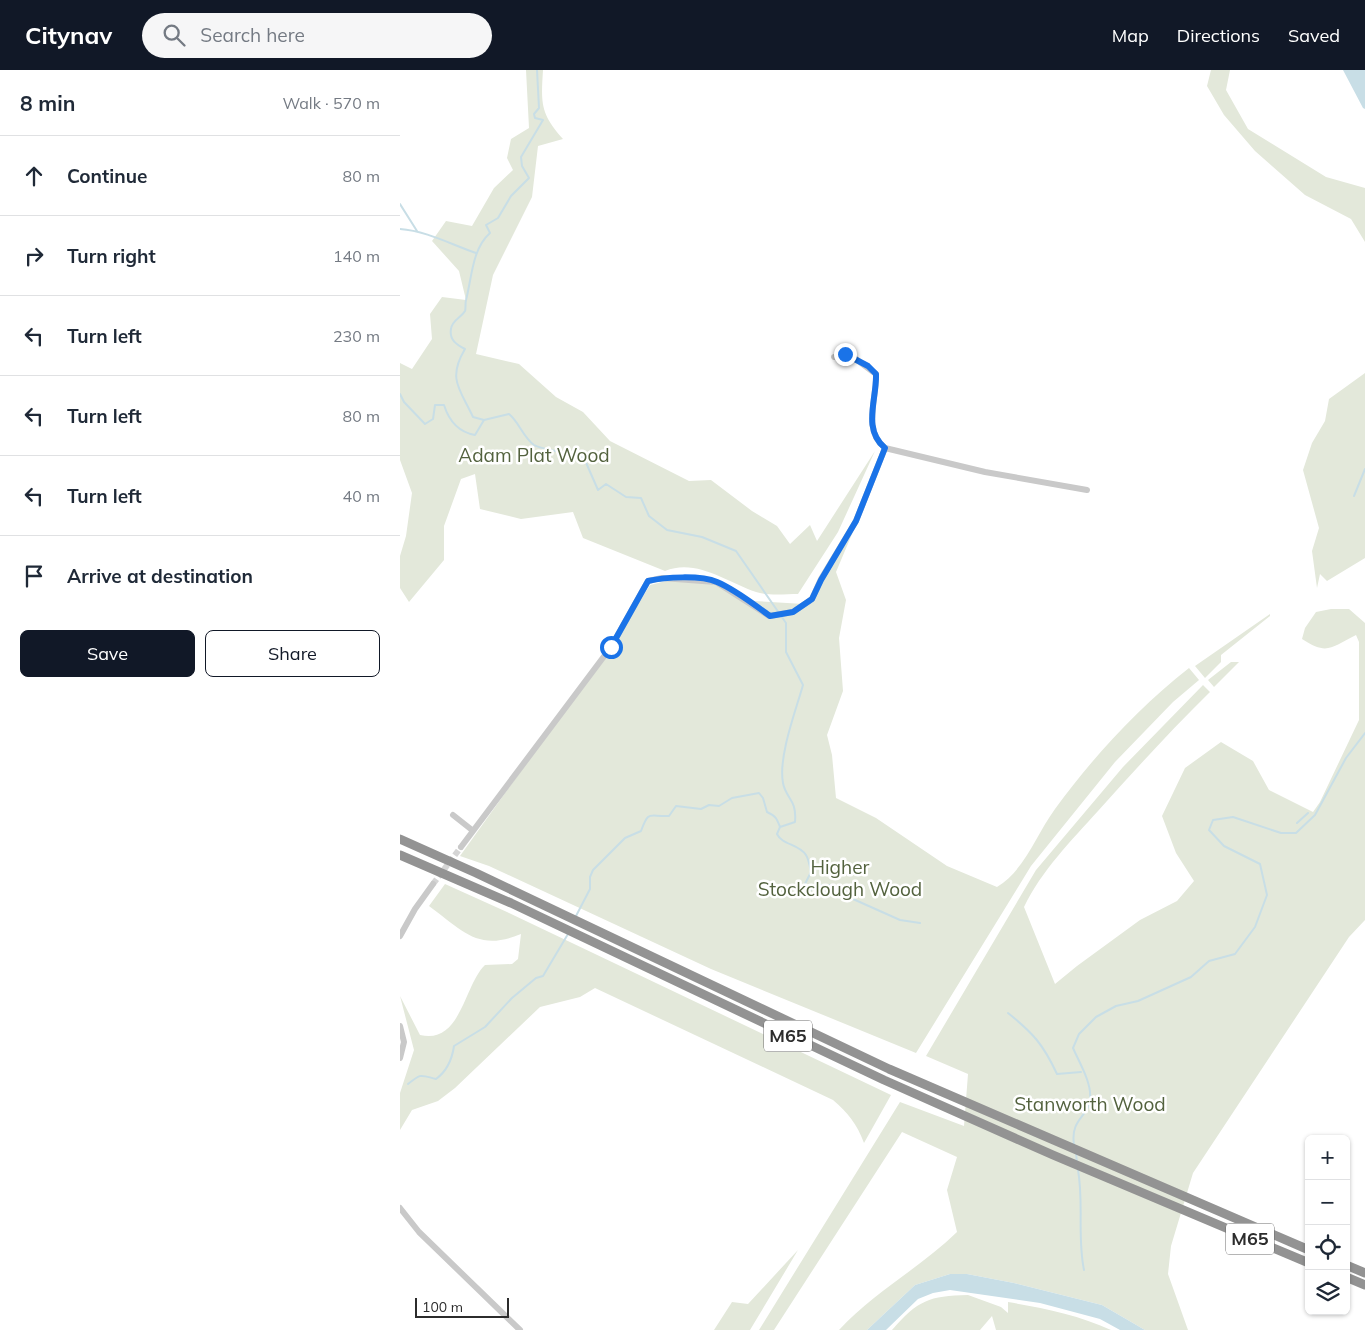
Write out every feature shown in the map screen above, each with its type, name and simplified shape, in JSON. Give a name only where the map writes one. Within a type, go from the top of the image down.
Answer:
[{"type":"highway","name":"M65","points":[[400,839],[835,1044],[1305,1248]]},
{"type":"highway","name":"M65","points":[[400,855],[511,903],[827,1054],[956,1112],[1192,1215],[1305,1261]]},
{"type":"highway","points":[[1350,1267],[1365,1273]]},
{"type":"highway","points":[[1350,1279],[1365,1285]]},
{"type":"street","points":[[834,356],[849,354],[876,374],[876,392],[871,424],[875,437],[885,448],[985,472],[1087,490]]},
{"type":"street","points":[[461,847],[611,647],[648,581],[662,578],[679,578],[716,582],[770,616],[793,612],[812,599],[856,521],[885,448]]},
{"type":"street","points":[[453,815],[472,830]]},
{"type":"street","points":[[400,936],[414,909],[433,884]]},
{"type":"street","points":[[400,1026],[404,1042],[400,1058]]},
{"type":"street","points":[[400,1208],[419,1232],[520,1330]]},
{"type":"green space","name":"Adam Plat Wood","points":[[526,70],[543,70],[542,99],[546,114],[555,130],[563,139],[538,146],[532,197],[493,275],[476,354],[519,364],[556,397],[583,412],[610,441],[689,481],[711,480],[752,511],[777,526],[790,544],[810,525],[817,541],[875,451],[838,532],[798,594],[756,592],[700,569],[688,567],[665,571],[583,538],[573,512],[521,519],[480,509],[475,474],[461,479],[444,526],[444,560],[409,602],[400,588],[400,556],[406,536],[412,493],[400,460],[400,363],[412,369],[432,339],[430,314],[442,297],[466,300],[459,271],[432,241],[446,221],[472,226],[494,188],[513,170],[507,158],[511,139],[529,128]]},
{"type":"green space","points":[[1211,70],[1230,70],[1226,90],[1248,129],[1326,177],[1365,188],[1365,242],[1351,219],[1305,195],[1255,151],[1224,115],[1207,86]]},
{"type":"green space","points":[[1365,373],[1365,558],[1327,581],[1320,574],[1317,588],[1312,551],[1319,528],[1303,470],[1312,443],[1325,421],[1329,399]]},
{"type":"green space","name":"Higher Stockclough Wood","points":[[882,463],[836,572],[846,600],[839,638],[843,691],[827,735],[832,755],[836,798],[876,818],[947,866],[997,887],[1007,880],[1023,862],[1055,809],[1101,752],[1134,716],[1189,668],[1199,680],[1173,702],[1115,762],[1031,866],[916,1053],[711,969],[489,866],[460,856],[622,630],[650,585],[670,580],[716,584],[754,601],[804,604],[816,593]]},
{"type":"green space","name":"Stanworth Wood","points":[[1331,609],[1349,609],[1365,623],[1365,920],[1349,937],[1193,1173],[1171,1246],[1168,1274],[1188,1330],[1145,1330],[1102,1305],[1014,1283],[967,1274],[950,1274],[915,1285],[867,1330],[839,1330],[867,1304],[957,1232],[947,1190],[957,1157],[902,1132],[774,1330],[759,1330],[900,1102],[964,1126],[968,1074],[926,1056],[1036,870],[1123,767],[1203,685],[1210,692],[1153,750],[1067,845],[1048,868],[1024,907],[1055,984],[1140,920],[1177,901],[1194,881],[1176,853],[1162,816],[1185,768],[1221,742],[1253,761],[1269,790],[1313,812],[1320,802],[1359,720],[1359,642],[1356,635],[1329,648],[1318,647],[1302,639],[1305,628],[1316,612]]},
{"type":"green space","points":[[1270,614],[1270,616],[1221,655],[1221,662],[1205,678],[1195,666]]},
{"type":"green space","points":[[1231,662],[1239,662],[1214,687],[1208,680]]},
{"type":"green space","points":[[445,884],[891,1095],[864,1143],[852,1119],[833,1100],[595,988],[580,997],[540,1007],[455,1088],[438,1101],[412,1110],[400,1130],[400,1093],[414,1050],[400,996],[420,1035],[434,1036],[444,1031],[453,1023],[478,974],[485,965],[512,964],[518,959],[521,934],[493,941],[482,940],[462,931],[429,906]]},
{"type":"green space","points":[[798,1250],[750,1330],[714,1330],[732,1302],[748,1304]]},
{"type":"green space","points":[[968,1295],[1001,1307],[1008,1313],[1008,1302],[1074,1316],[1111,1330],[996,1330],[992,1316],[980,1330],[892,1330],[909,1312],[925,1302],[943,1297]]},
{"type":"water","points":[[1343,70],[1365,70],[1365,109],[1363,108]]},
{"type":"water","points":[[950,1274],[967,1274],[1014,1283],[1102,1305],[1145,1330],[1120,1330],[1100,1319],[1040,1303],[950,1290],[933,1293],[918,1299],[886,1330],[867,1330],[915,1285]]},
{"type":"waterway","points":[[484,420],[473,417],[457,384],[457,368],[465,349],[452,339],[451,329],[453,323],[465,311],[476,255],[490,233],[486,225],[498,218],[511,196],[529,178],[522,166],[521,157],[543,120],[535,118],[534,114],[539,108],[537,70]]},
{"type":"waterway","points":[[400,204],[417,231]]},
{"type":"waterway","points":[[400,229],[429,235],[476,253]]},
{"type":"waterway","points":[[400,394],[404,402],[425,424],[433,419],[435,405],[444,405],[455,425],[469,434],[475,435],[484,420]]},
{"type":"waterway","points":[[484,420],[509,414],[534,445],[584,458],[598,490],[606,484],[626,497],[641,498],[649,516],[667,530],[702,537],[736,551],[786,623],[786,652],[803,685],[788,734],[782,772],[784,788],[793,804],[795,822],[780,827]]},
{"type":"waterway","points":[[1354,496],[1365,469]]},
{"type":"waterway","points":[[1074,1145],[1073,1136],[1077,1123],[1087,1110],[1090,1099],[1089,1086],[1073,1048],[1079,1034],[1096,1017],[1116,1006],[1138,1001],[1191,977],[1209,961],[1235,954],[1255,927],[1267,895],[1260,864],[1224,846],[1209,830],[1213,820],[1233,817],[1281,833],[1296,833],[1315,815],[1346,758],[1365,733]]},
{"type":"waterway","points":[[576,916],[590,889],[590,877],[593,870],[625,838],[641,831],[648,817],[653,815],[669,816],[676,806],[701,809],[709,805],[719,806],[732,798],[759,793],[763,798],[767,812],[774,816],[778,822],[780,827],[777,834],[779,838],[803,851],[807,857],[811,872],[805,884],[806,888],[810,890],[820,885],[830,885],[853,899],[900,920],[920,923]]},
{"type":"waterway","points":[[1297,823],[1308,813]]},
{"type":"waterway","points":[[408,1084],[421,1076],[436,1079],[440,1076],[448,1065],[454,1046],[485,1027],[512,998],[536,978],[543,976],[568,934]]},
{"type":"waterway","points":[[1008,1013],[1037,1040],[1057,1074],[1081,1072]]},
{"type":"waterway","points":[[1076,1153],[1077,1163]]},
{"type":"waterway","points":[[1078,1170],[1084,1270]]},
{"type":"tunnel","points":[[433,884],[461,847]]},
{"type":"route","points":[[611,647],[648,581],[662,578],[679,578],[716,582],[770,616],[793,612],[812,599],[856,521],[885,448],[875,437],[871,424],[876,392],[876,374],[868,366],[849,354],[845,354]]}]
